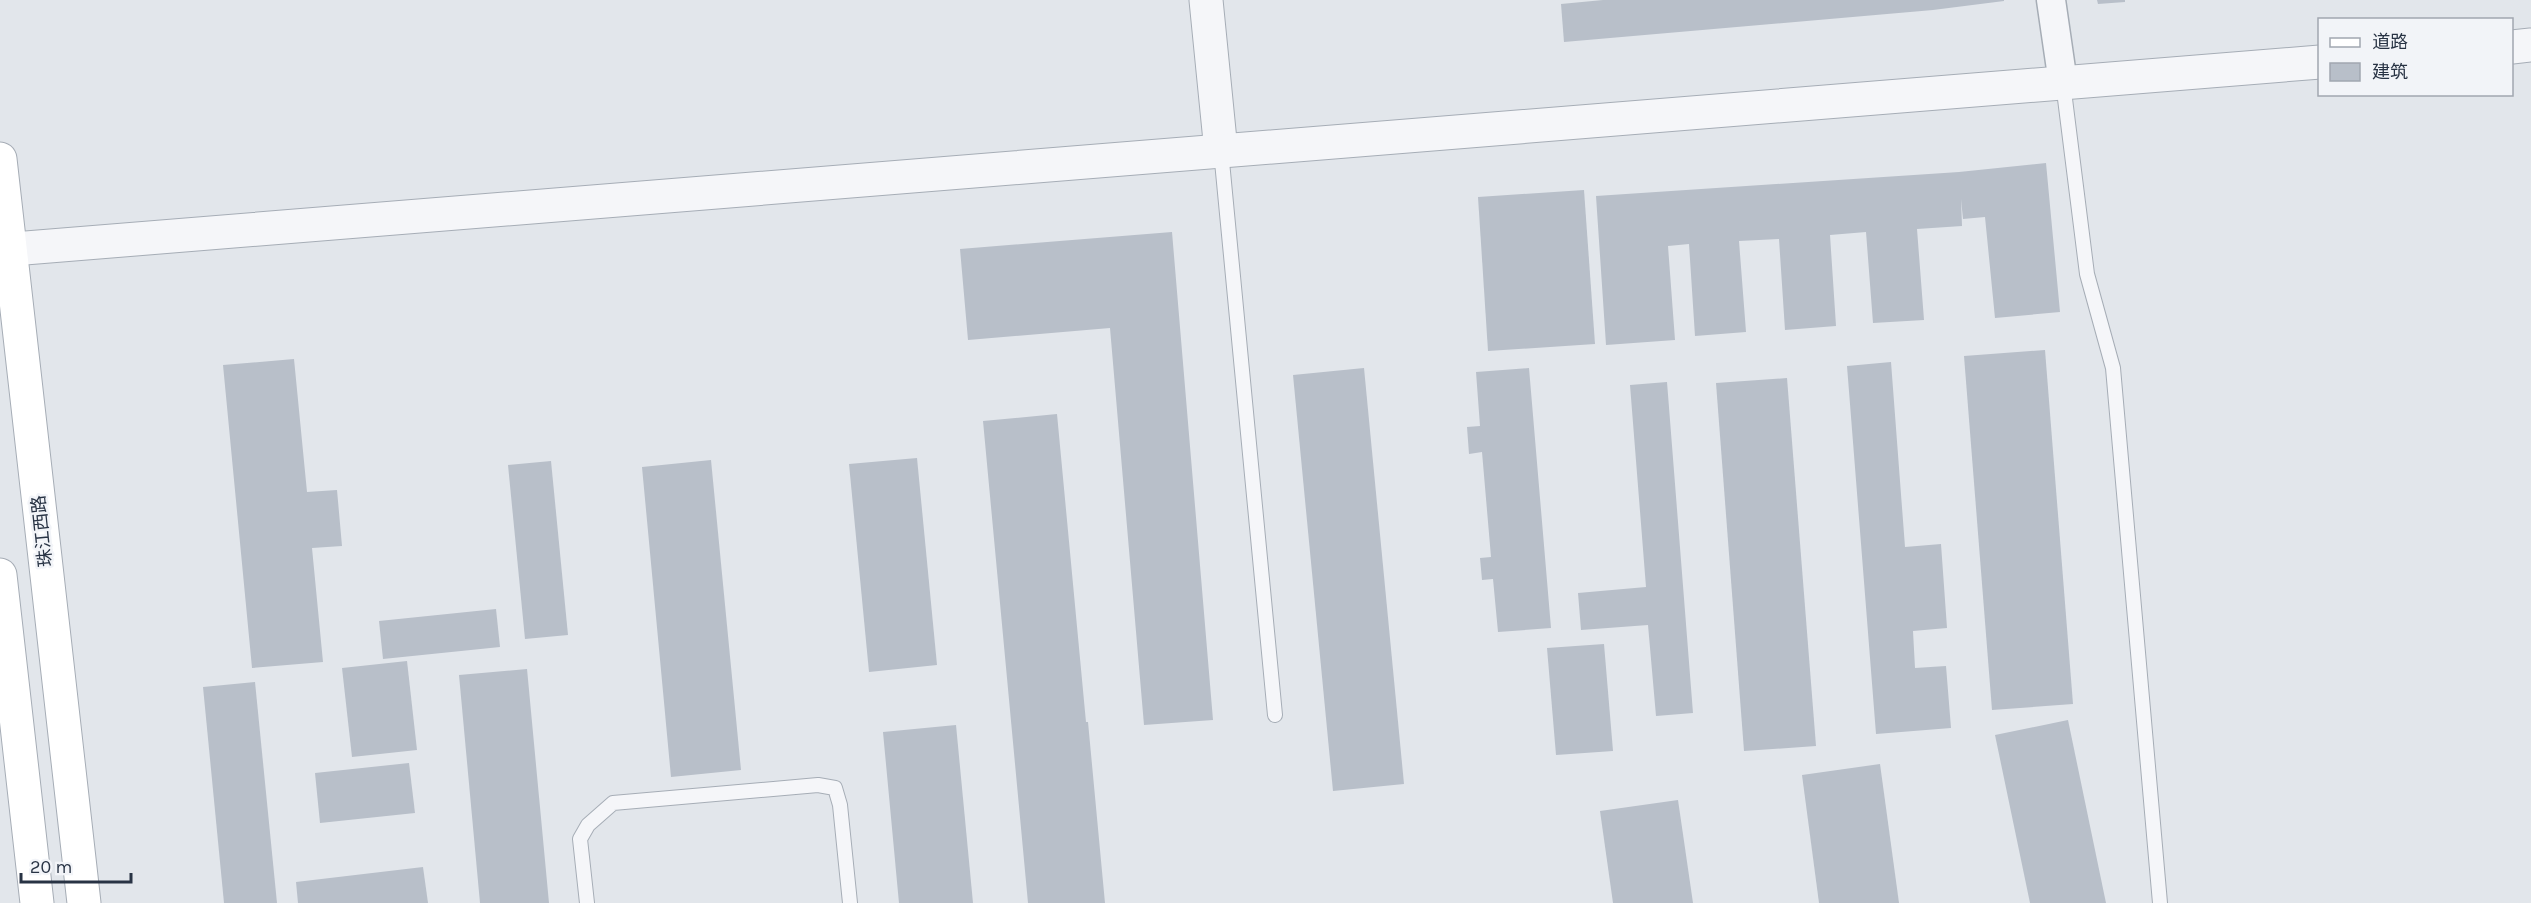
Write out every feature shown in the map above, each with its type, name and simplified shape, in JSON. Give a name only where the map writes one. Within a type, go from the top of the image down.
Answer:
[{"type":"main road","name":"珠江西路","points":[[0,159],[5,249],[84,903]]},
{"type":"main road","points":[[0,575],[37,903]]},
{"type":"street","points":[[1206,0],[1221,151]]},
{"type":"street","points":[[2052,0],[2063,83]]},
{"type":"street","points":[[2513,47],[2531,45]]},
{"type":"street","points":[[5,249],[2318,62]]},
{"type":"lane","points":[[2063,83],[2087,274],[2113,368],[2160,903]]},
{"type":"lane","points":[[1221,151],[1275,715]]},
{"type":"lane","points":[[587,903],[580,839],[588,825],[613,803],[818,785],[835,788],[840,805],[850,903]]},
{"type":"building","points":[[1603,0],[2004,1],[1933,10],[1564,42],[1561,4]]},
{"type":"building","points":[[2097,0],[2125,0],[2125,2],[2098,4]]},
{"type":"building","points":[[2046,163],[2060,312],[1995,318],[1985,217],[1963,219],[1961,199],[1962,226],[1917,229],[1924,320],[1873,323],[1866,232],[1830,235],[1836,326],[1785,330],[1779,239],[1739,241],[1746,332],[1695,336],[1689,244],[1668,246],[1675,340],[1606,345],[1596,196],[1959,172]]},
{"type":"building","points":[[1584,190],[1595,344],[1488,351],[1478,197]]},
{"type":"building","points":[[1172,232],[1213,720],[1144,725],[1110,328],[968,340],[960,249]]},
{"type":"building","points":[[2045,350],[2073,704],[1992,710],[1964,356]]},
{"type":"building","points":[[294,359],[307,492],[337,490],[342,546],[312,548],[323,662],[252,668],[223,365]]},
{"type":"building","points":[[1891,362],[1905,547],[1941,544],[1947,628],[1913,631],[1915,668],[1946,666],[1951,728],[1876,734],[1847,366]]},
{"type":"building","points":[[1364,368],[1404,784],[1333,791],[1293,375]]},
{"type":"building","points":[[1529,368],[1551,628],[1498,632],[1493,579],[1482,580],[1480,558],[1491,557],[1482,452],[1469,454],[1467,427],[1480,426],[1476,372]]},
{"type":"building","points":[[1787,378],[1816,746],[1744,751],[1716,383]]},
{"type":"building","points":[[1667,382],[1693,713],[1656,716],[1648,625],[1581,630],[1578,593],[1646,587],[1630,385]]},
{"type":"building","points":[[1057,414],[1105,903],[1028,903],[983,421]]},
{"type":"building","points":[[917,458],[937,665],[869,672],[849,464]]},
{"type":"building","points":[[711,460],[741,770],[671,777],[642,467]]},
{"type":"building","points":[[551,461],[568,635],[525,639],[508,465]]},
{"type":"building","points":[[496,609],[500,647],[383,659],[379,621]]},
{"type":"building","points":[[1604,644],[1613,751],[1556,755],[1547,648]]},
{"type":"building","points":[[407,661],[417,750],[352,757],[342,668]]},
{"type":"building","points":[[527,669],[549,903],[480,903],[459,675]]},
{"type":"building","points":[[255,682],[277,903],[224,903],[203,687]]},
{"type":"building","points":[[2068,720],[2106,903],[2030,903],[1995,735]]},
{"type":"building","points":[[956,725],[973,903],[899,903],[883,732]]},
{"type":"building","points":[[409,763],[415,813],[320,823],[315,773]]},
{"type":"building","points":[[1880,764],[1899,903],[1819,903],[1802,775]]},
{"type":"building","points":[[1678,800],[1693,903],[1613,903],[1600,811]]},
{"type":"building","points":[[423,867],[428,903],[298,903],[296,882]]}]
